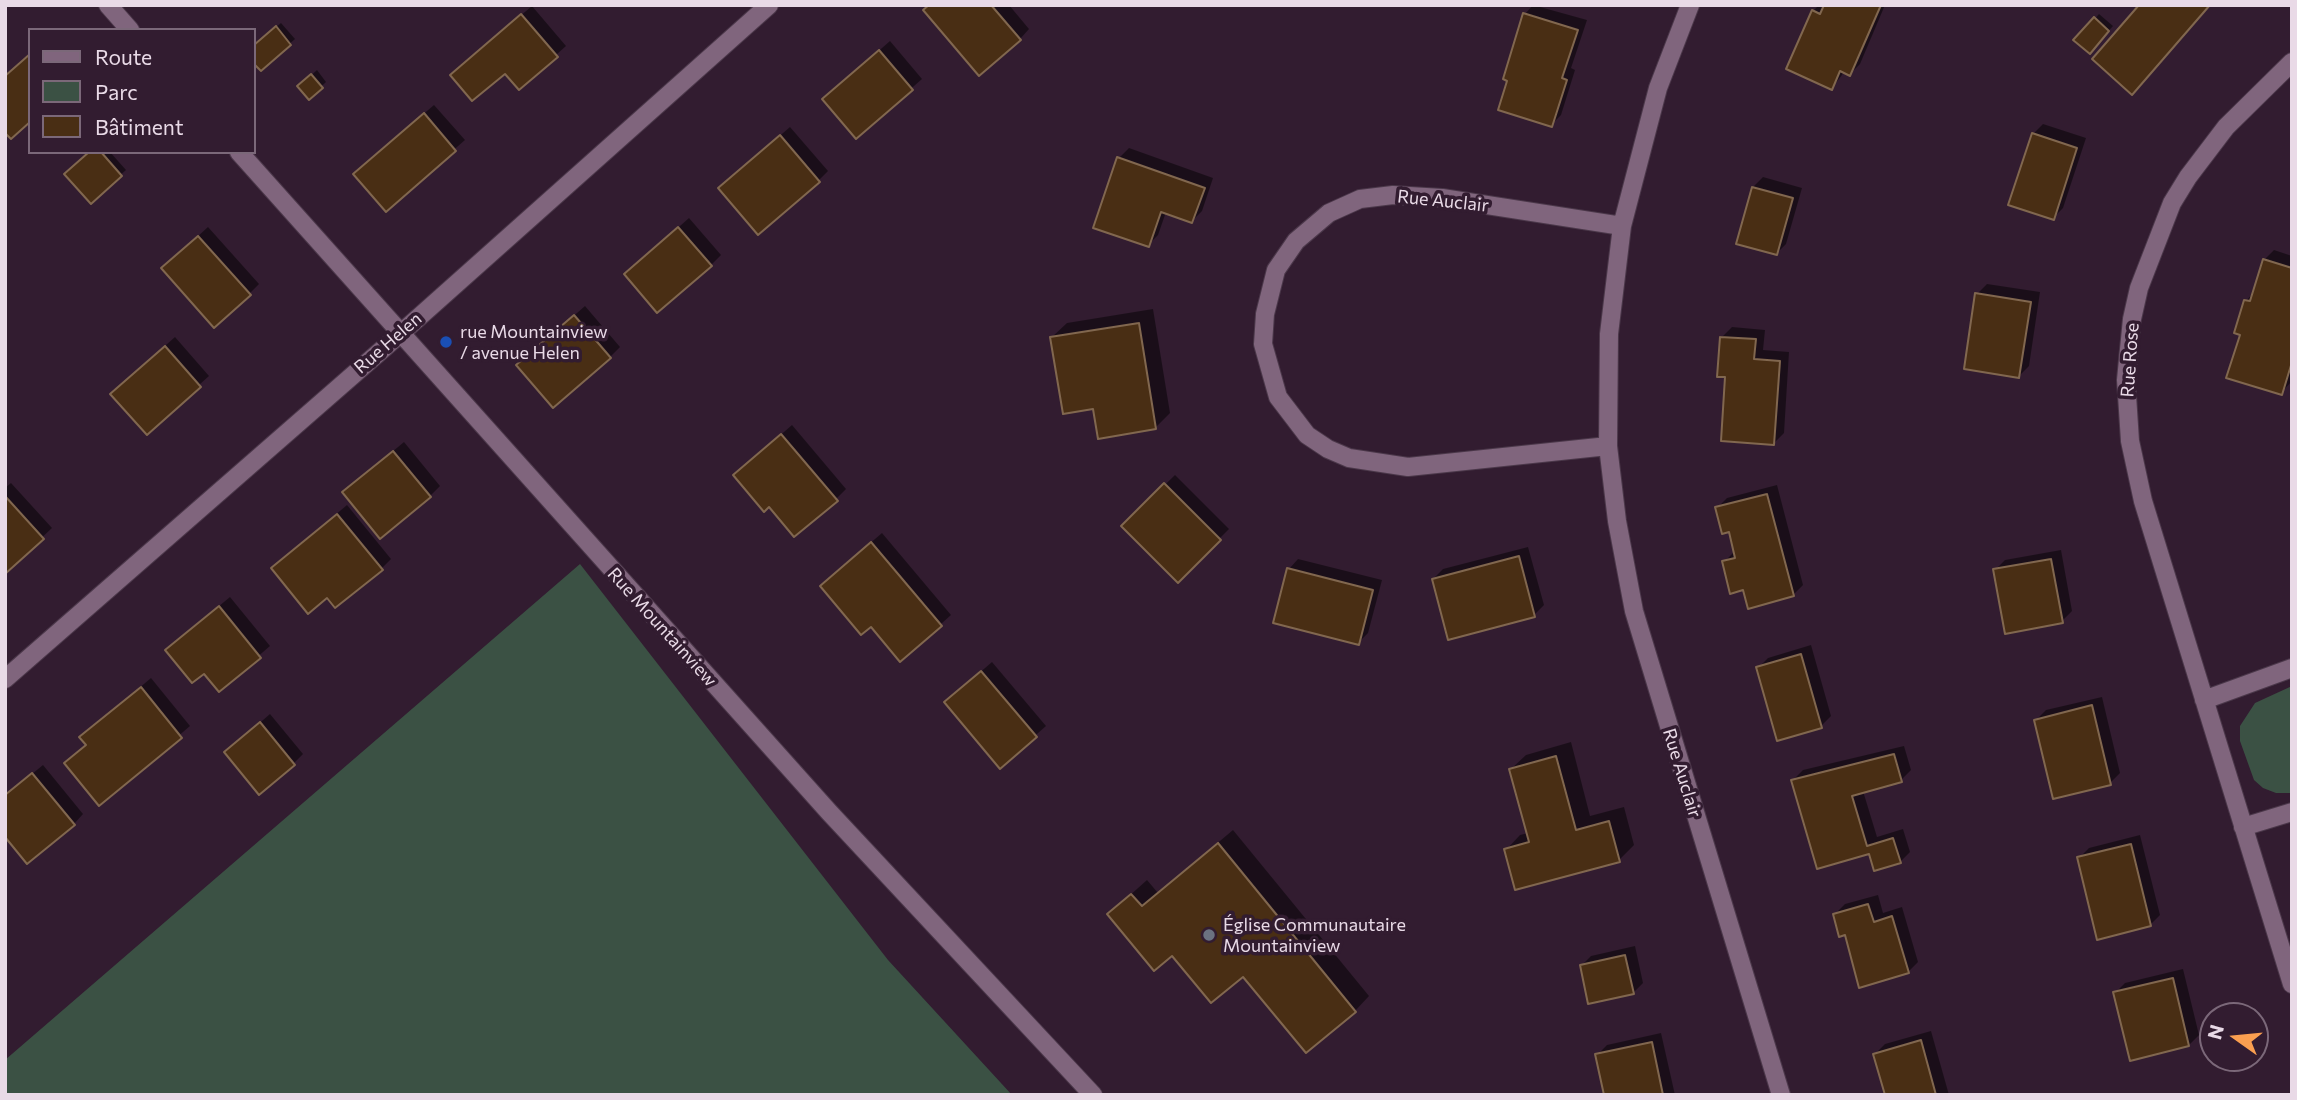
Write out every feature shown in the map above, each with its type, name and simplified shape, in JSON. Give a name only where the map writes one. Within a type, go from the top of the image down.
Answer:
[{"type":"street","points":[[108,5],[128,28]]},
{"type":"street","name":"Rue Helen","points":[[5,679],[400,334],[769,5]]},
{"type":"street","name":"Rue Auclair","points":[[1690,5],[1658,89],[1622,226],[1609,334],[1608,446],[1617,521],[1637,623],[1781,1095]]},
{"type":"street","name":"Rue Rose","points":[[2292,62],[2226,127],[2172,203],[2148,259],[2131,329],[2127,390],[2136,471],[2292,984]]},
{"type":"street","name":"Rue Mountainview","points":[[241,154],[829,812],[1093,1095]]},
{"type":"street","name":"Rue Auclair","points":[[1608,446],[1408,467],[1349,458],[1328,449],[1307,435],[1278,397],[1263,344],[1265,314],[1276,270],[1296,241],[1329,213],[1360,200],[1393,195],[1442,198],[1622,226]]},
{"type":"street","points":[[2204,700],[2292,668]]},
{"type":"street","points":[[2243,827],[2292,812]]},
{"type":"green space","points":[[580,564],[888,960],[1012,1095],[5,1095],[5,1060]]},
{"type":"green space","points":[[2292,686],[2292,793],[2276,793],[2263,788],[2254,780],[2240,741],[2240,726],[2255,703]]},
{"type":"building","points":[[929,5],[991,5],[1021,40],[979,76],[923,10]]},
{"type":"building","points":[[1824,5],[1881,5],[1850,76],[1840,71],[1832,90],[1786,69],[1812,10],[1820,14]]},
{"type":"building","points":[[2139,5],[2210,5],[2132,95],[2092,59]]},
{"type":"building","points":[[1523,13],[1578,30],[1562,78],[1567,80],[1552,127],[1498,110],[1507,81],[1503,79]]},
{"type":"building","points":[[521,14],[558,57],[519,90],[505,74],[472,101],[450,75]]},
{"type":"building","points":[[2094,17],[2109,31],[2090,54],[2073,40]]},
{"type":"building","points":[[276,26],[291,45],[261,71],[256,66],[256,43]]},
{"type":"building","points":[[879,50],[913,90],[856,139],[822,99]]},
{"type":"building","points":[[28,56],[28,124],[11,139],[5,133],[5,76]]},
{"type":"building","points":[[311,74],[323,88],[309,100],[297,86]]},
{"type":"building","points":[[424,113],[456,151],[386,212],[353,174]]},
{"type":"building","points":[[2032,133],[2077,148],[2054,220],[2008,205]]},
{"type":"building","points":[[780,135],[820,182],[758,235],[718,188]]},
{"type":"building","points":[[87,154],[103,154],[122,176],[91,204],[64,174]]},
{"type":"building","points":[[1117,157],[1205,188],[1192,223],[1161,212],[1149,247],[1093,228]]},
{"type":"building","points":[[1752,187],[1793,198],[1777,255],[1736,244]]},
{"type":"building","points":[[678,227],[712,266],[657,313],[624,274]]},
{"type":"building","points":[[198,236],[251,295],[214,328],[161,268]]},
{"type":"building","points":[[2263,259],[2292,268],[2292,362],[2282,395],[2226,378],[2240,335],[2234,333],[2244,300],[2250,301]]},
{"type":"building","points":[[1975,293],[2031,302],[2019,378],[1964,369]]},
{"type":"building","points":[[574,315],[611,358],[553,408],[516,365]]},
{"type":"building","points":[[1139,323],[1156,429],[1098,439],[1093,409],[1063,414],[1050,337]]},
{"type":"building","points":[[1720,337],[1756,339],[1754,359],[1780,361],[1774,445],[1721,441],[1725,377],[1717,377]]},
{"type":"building","points":[[165,346],[201,387],[147,435],[110,394]]},
{"type":"building","points":[[781,434],[838,501],[794,537],[769,507],[764,512],[733,475]]},
{"type":"building","points":[[393,451],[431,497],[380,539],[342,492]]},
{"type":"building","points":[[1164,483],[1221,540],[1178,583],[1121,526]]},
{"type":"building","points":[[1767,494],[1794,596],[1748,609],[1743,590],[1730,594],[1722,561],[1735,558],[1729,532],[1722,534],[1715,507]]},
{"type":"building","points":[[5,496],[44,539],[5,574]]},
{"type":"building","points":[[337,514],[383,570],[335,608],[327,598],[308,614],[271,568]]},
{"type":"building","points":[[871,542],[942,626],[900,662],[871,627],[861,635],[820,586]]},
{"type":"building","points":[[1519,556],[1535,617],[1448,640],[1432,579]]},
{"type":"building","points":[[2051,559],[2063,623],[2005,634],[1993,569]]},
{"type":"building","points":[[1287,568],[1373,590],[1359,645],[1273,623]]},
{"type":"building","points":[[219,606],[261,658],[219,692],[204,674],[192,683],[165,650]]},
{"type":"building","points":[[1801,654],[1822,728],[1777,741],[1756,667]]},
{"type":"building","points":[[981,671],[1037,737],[1000,769],[944,702]]},
{"type":"building","points":[[141,687],[182,738],[99,806],[64,763],[86,745],[79,737]]},
{"type":"building","points":[[2092,705],[2111,785],[2053,799],[2034,720]]},
{"type":"building","points":[[260,722],[295,765],[259,795],[224,752]]},
{"type":"building","points":[[1894,754],[1902,782],[1852,796],[1867,846],[1893,838],[1901,863],[1874,871],[1869,854],[1817,869],[1791,780]]},
{"type":"building","points":[[1556,756],[1576,830],[1609,821],[1620,862],[1515,890],[1504,849],[1529,842],[1509,769]]},
{"type":"building","points":[[32,773],[75,825],[27,864],[5,837],[5,795]]},
{"type":"building","name":"Église Communautaire Mountainview","points":[[1218,843],[1356,1012],[1306,1053],[1243,977],[1211,1003],[1172,956],[1154,971],[1107,914],[1131,894],[1142,906]]},
{"type":"building","points":[[2131,844],[2151,926],[2097,940],[2077,857]]},
{"type":"building","points":[[1868,904],[1874,922],[1892,916],[1909,973],[1859,988],[1845,935],[1839,937],[1833,914]]},
{"type":"building","points":[[1625,955],[1634,994],[1588,1004],[1580,965]]},
{"type":"building","points":[[2173,978],[2189,1046],[2130,1061],[2113,992]]},
{"type":"building","points":[[1921,1040],[1936,1095],[1885,1095],[1873,1054]]},
{"type":"building","points":[[1652,1042],[1663,1095],[1604,1095],[1595,1054]]},
{"type":"place","name":"rue Mountainview / avenue Helen","points":[[446,342]]},
{"type":"place","name":"Église Communautaire Mountainview","points":[[1209,935]]}]
